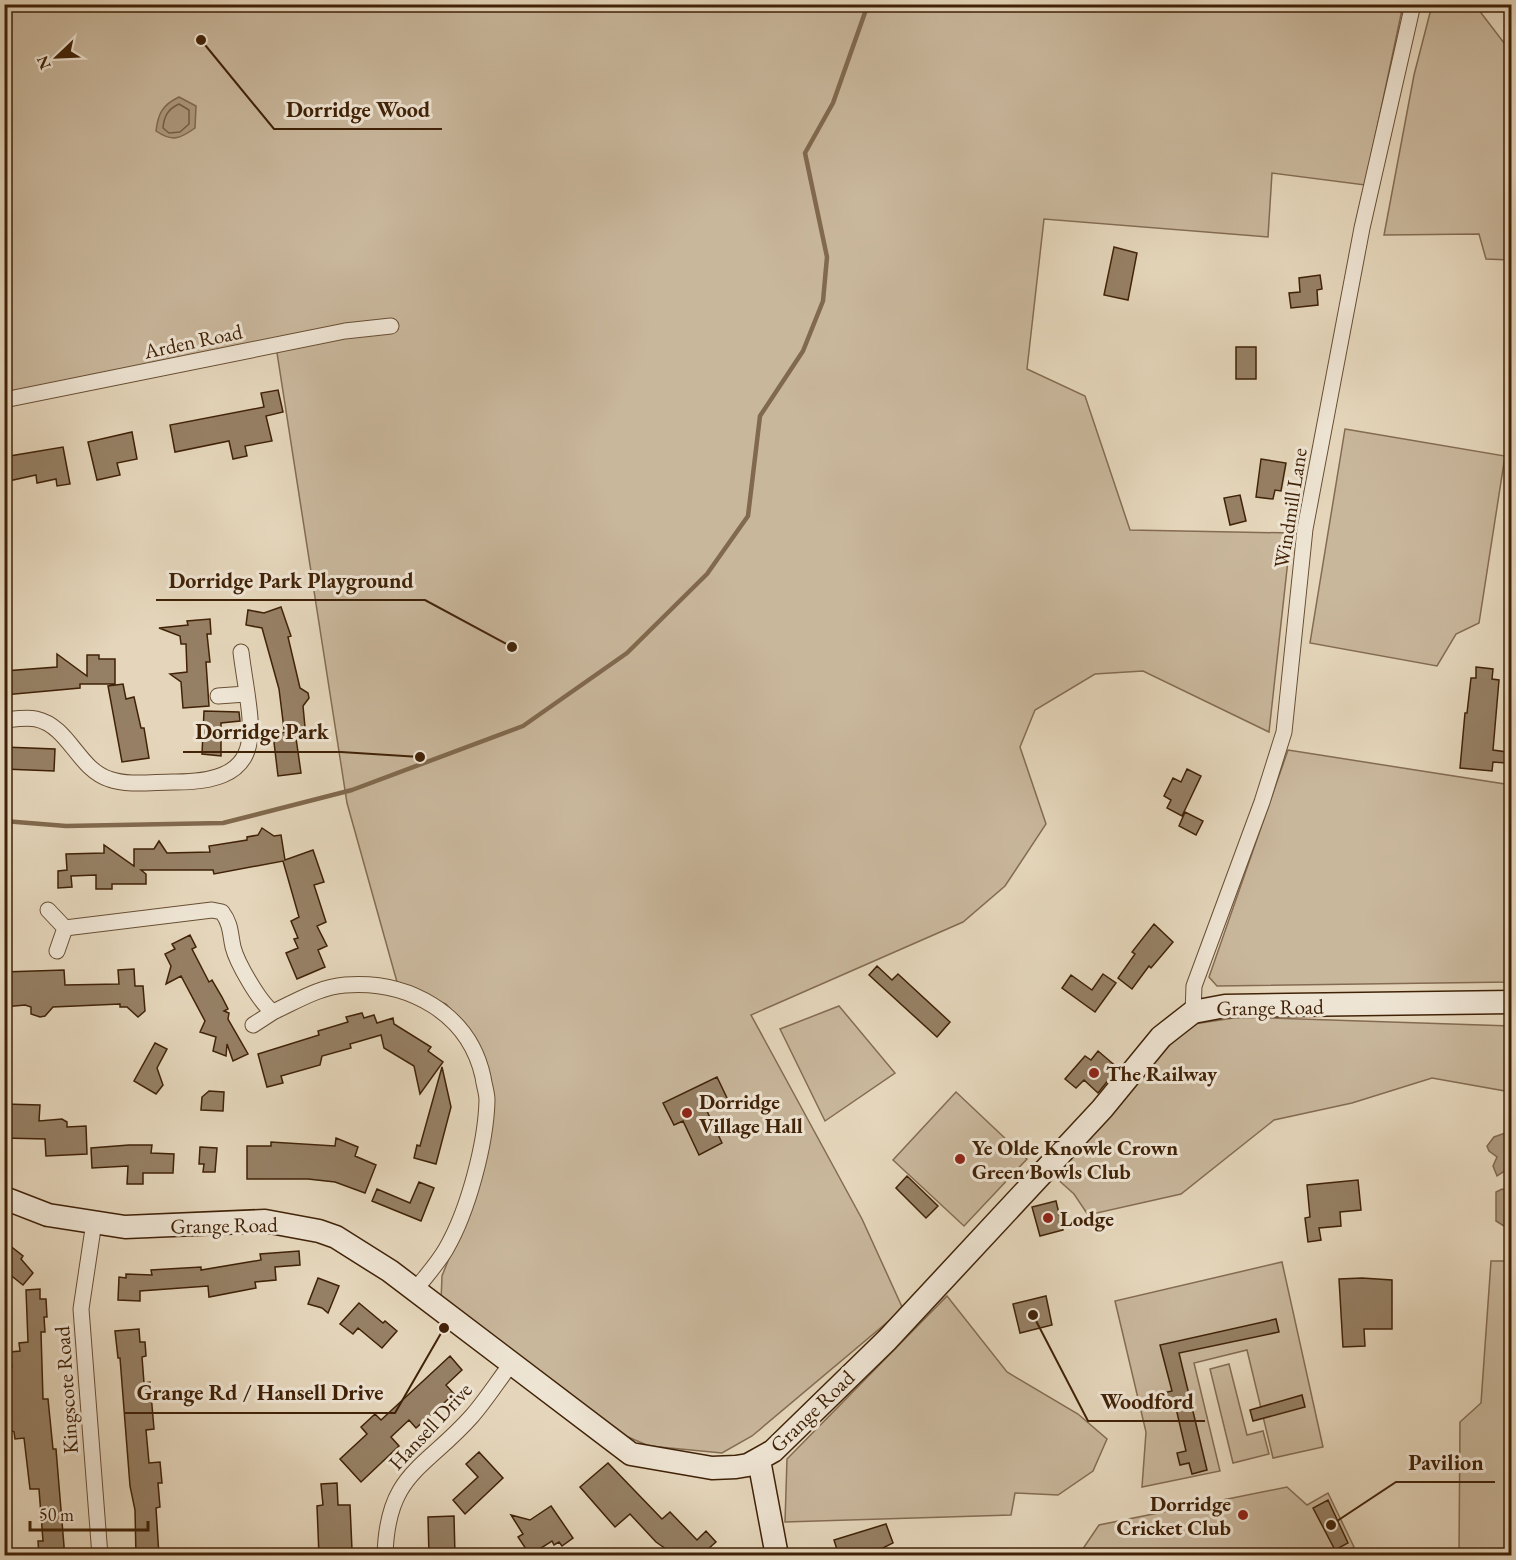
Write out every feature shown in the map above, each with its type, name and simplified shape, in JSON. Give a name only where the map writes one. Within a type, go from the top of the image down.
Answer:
[{"type":"main road","name":"Grange Road","points":[[4,1197],[48,1215],[125,1227],[265,1221],[297,1225],[336,1237],[416,1289],[630,1454],[712,1468],[742,1466],[759,1460],[773,1451],[887,1340],[1102,1109],[1151,1047],[1193,1012],[1225,1006],[1512,1002]]},
{"type":"main road","points":[[759,1460],[777,1556]]},
{"type":"street","name":"Windmill Lane","points":[[1193,1012],[1194,986],[1262,802],[1284,732],[1305,529],[1362,228],[1413,4]]},
{"type":"street","name":"Arden Road","points":[[4,400],[345,331],[391,326]]},
{"type":"street","points":[[4,720],[35,718],[46,723],[70,744],[85,765],[109,779],[191,782],[231,773],[248,753],[250,733],[241,652]]},
{"type":"street","points":[[218,696],[246,694]]},
{"type":"street","points":[[48,910],[65,928]]},
{"type":"street","points":[[65,928],[213,910],[222,912],[231,923],[234,950],[257,993],[266,1007],[273,1012]]},
{"type":"street","points":[[57,951],[65,928]]},
{"type":"street","points":[[253,1025],[306,995],[344,985],[393,987],[412,993],[433,1005],[460,1028],[471,1043],[480,1062],[487,1098],[476,1167],[447,1248],[416,1289]]},
{"type":"street","name":"Kingscote Road","points":[[94,1222],[81,1310],[100,1556]]},
{"type":"street","name":"Hansell Drive","points":[[386,1556],[387,1520],[406,1480],[472,1416],[511,1364]]},
{"type":"shaded area","points":[[4,5],[1403,5],[1365,185],[1272,173],[1268,237],[1044,219],[1027,369],[1085,396],[1130,530],[1291,533],[1269,732],[1143,671],[1095,674],[1035,710],[1020,747],[1046,824],[1005,886],[963,922],[751,1015],[862,1219],[903,1309],[752,1436],[722,1453],[649,1446],[621,1434],[441,1301],[442,1276],[479,1183],[492,1105],[491,1079],[483,1053],[466,1025],[446,1004],[397,982],[347,803],[275,340],[5,396]]},
{"type":"shaded area","points":[[1432,5],[1475,5],[1511,52],[1511,260],[1486,259],[1479,234],[1384,235],[1414,75]]},
{"type":"shaded area","points":[[1345,429],[1505,456],[1479,623],[1456,634],[1437,666],[1310,643]]},
{"type":"shaded area","points":[[1288,750],[1511,785],[1511,982],[1217,986],[1209,977]]},
{"type":"shaded area","points":[[839,1006],[895,1073],[825,1121],[780,1029]]},
{"type":"shaded area","points":[[1240,1017],[1511,1026],[1511,1092],[1432,1078],[1352,1103],[1274,1120],[1181,1194],[1088,1215],[1074,1194],[1055,1177],[1156,1057],[1194,1024]]},
{"type":"shaded area","name":"Ye Olde Knowle Crown Green Bowls Club","points":[[956,1092],[1027,1159],[964,1226],[893,1160]]},
{"type":"shaded area","points":[[1491,1261],[1511,1261],[1511,1555],[1459,1555],[1460,1422],[1481,1403]]},
{"type":"shaded area","points":[[1282,1262],[1323,1447],[1273,1458],[1247,1350],[1194,1363],[1220,1471],[1142,1487],[1146,1432],[1115,1301]]},
{"type":"shaded area","points":[[947,1296],[1007,1372],[1078,1414],[1107,1439],[1093,1471],[1058,1495],[1015,1493],[1011,1515],[785,1522],[787,1459]]},
{"type":"shaded area","points":[[1229,1364],[1247,1435],[1263,1431],[1269,1454],[1233,1463],[1210,1369]]},
{"type":"shaded area","name":"Dorridge Cricket Club","points":[[1287,1487],[1307,1505],[1328,1493],[1354,1547],[1339,1556],[1078,1556],[1099,1525]]},
{"type":"water","points":[[179,97],[196,106],[195,128],[185,135],[171,138],[156,131],[158,120],[165,107]]},
{"type":"water","points":[[1505,1133],[1511,1139],[1511,1167],[1497,1176],[1493,1166],[1497,1157],[1489,1151],[1487,1146],[1494,1137]]},
{"type":"water","points":[[1502,1189],[1509,1192],[1511,1220],[1504,1226],[1496,1221],[1496,1192]]},
{"type":"building","points":[[1114,247],[1137,253],[1128,300],[1104,295]]},
{"type":"building","points":[[1320,275],[1322,289],[1317,290],[1318,305],[1291,308],[1289,293],[1300,292],[1299,278]]},
{"type":"building","points":[[1236,347],[1256,347],[1256,379],[1236,379]]},
{"type":"building","points":[[278,390],[283,412],[266,416],[272,441],[245,446],[247,456],[233,459],[229,441],[175,452],[170,425],[264,407],[261,393]]},
{"type":"building","points":[[132,432],[137,459],[117,463],[120,475],[97,480],[88,442]]},
{"type":"building","points":[[63,447],[70,484],[57,486],[56,479],[37,483],[36,475],[4,482],[4,457]]},
{"type":"building","points":[[1261,459],[1286,463],[1281,491],[1275,490],[1273,499],[1256,497]]},
{"type":"building","points":[[1240,495],[1246,521],[1230,525],[1224,498]]},
{"type":"building","points":[[281,607],[291,636],[288,637],[300,688],[308,693],[309,698],[303,706],[305,727],[284,729],[279,689],[262,628],[246,625],[248,610],[264,613]]},
{"type":"building","points":[[210,619],[211,634],[207,634],[210,662],[206,662],[209,706],[183,708],[181,682],[170,674],[187,672],[186,644],[181,644],[180,636],[159,628],[188,625],[187,621]]},
{"type":"building","points":[[57,654],[87,676],[87,655],[99,655],[99,659],[115,659],[115,684],[80,684],[80,688],[4,695],[4,671],[57,667]]},
{"type":"building","points":[[1476,667],[1493,669],[1492,679],[1499,680],[1493,750],[1507,752],[1506,763],[1493,762],[1492,771],[1460,768],[1465,713],[1467,713],[1471,678],[1476,678]]},
{"type":"building","points":[[123,684],[126,699],[134,697],[141,728],[144,728],[149,758],[122,762],[108,686]]},
{"type":"building","points":[[204,711],[239,712],[240,721],[221,723],[221,756],[202,754]]},
{"type":"building","points":[[295,731],[301,773],[278,776],[273,734]]},
{"type":"building","points":[[4,747],[55,749],[54,771],[4,769]]},
{"type":"building","points":[[1187,769],[1201,776],[1182,816],[1167,808],[1171,800],[1164,796],[1173,778],[1181,782]]},
{"type":"building","points":[[1185,812],[1203,821],[1196,835],[1179,826]]},
{"type":"building","points":[[262,828],[274,836],[281,835],[285,860],[313,850],[324,882],[314,885],[326,922],[317,926],[327,946],[318,950],[325,967],[297,979],[286,953],[298,948],[294,939],[298,938],[291,921],[299,917],[283,861],[214,874],[213,870],[141,870],[146,874],[146,884],[112,884],[112,889],[96,889],[96,875],[71,876],[72,887],[58,888],[58,871],[67,870],[66,854],[104,853],[104,845],[134,866],[134,849],[154,849],[159,841],[167,853],[210,852],[209,846],[247,840],[247,837],[258,835]]},
{"type":"building","points":[[1154,924],[1173,942],[1151,968],[1149,966],[1132,989],[1118,978],[1135,954],[1132,952]]},
{"type":"building","points":[[190,935],[196,947],[192,949],[209,982],[212,980],[222,997],[228,1009],[224,1011],[229,1013],[228,1019],[248,1054],[233,1061],[227,1044],[226,1056],[213,1051],[216,1037],[200,1032],[205,1021],[181,976],[166,984],[171,966],[165,954],[175,949],[172,944]]},
{"type":"building","points":[[877,966],[892,980],[898,974],[950,1022],[937,1037],[869,975]]},
{"type":"building","points":[[134,969],[135,986],[143,986],[145,1011],[138,1017],[127,1007],[120,1007],[120,1004],[53,1007],[45,1016],[40,1017],[31,1014],[31,1007],[25,1005],[4,1007],[4,972],[64,970],[65,985],[119,984],[118,970]]},
{"type":"building","points":[[1103,974],[1116,983],[1095,1012],[1062,988],[1071,975],[1092,990]]},
{"type":"building","points":[[362,1013],[364,1018],[374,1015],[377,1023],[393,1018],[394,1024],[431,1047],[428,1051],[443,1062],[420,1094],[414,1066],[384,1048],[381,1035],[350,1044],[351,1048],[322,1056],[320,1065],[281,1076],[283,1083],[267,1087],[258,1054],[319,1035],[318,1031],[348,1022],[346,1017]]},
{"type":"building","points":[[155,1043],[167,1049],[157,1068],[163,1085],[156,1094],[134,1081]]},
{"type":"building","name":"The Railway","points":[[1098,1051],[1118,1068],[1098,1093],[1084,1080],[1076,1088],[1065,1079],[1085,1056],[1091,1060]]},
{"type":"building","points":[[442,1067],[451,1107],[436,1164],[414,1158],[417,1145],[420,1146]]},
{"type":"building","name":"Dorridge Village Hall","points":[[717,1077],[727,1098],[706,1109],[722,1143],[699,1155],[683,1121],[674,1125],[663,1103]]},
{"type":"building","points":[[209,1091],[224,1092],[223,1111],[201,1110],[202,1097]]},
{"type":"building","points":[[4,1104],[40,1105],[39,1121],[62,1119],[67,1122],[67,1127],[86,1126],[87,1154],[46,1156],[45,1139],[4,1138]]},
{"type":"building","points":[[336,1138],[358,1147],[355,1156],[376,1165],[365,1193],[335,1182],[308,1179],[247,1179],[247,1146],[271,1146],[271,1142],[335,1146]]},
{"type":"building","points":[[152,1145],[151,1153],[174,1154],[173,1173],[143,1173],[143,1184],[127,1184],[128,1166],[92,1168],[91,1148]]},
{"type":"building","points":[[200,1147],[217,1148],[215,1172],[203,1172],[204,1164],[199,1164]]},
{"type":"building","points":[[907,1176],[938,1206],[926,1218],[896,1188]]},
{"type":"building","points":[[1358,1180],[1361,1210],[1340,1212],[1341,1226],[1319,1228],[1321,1240],[1308,1242],[1305,1218],[1310,1217],[1307,1185]]},
{"type":"building","points":[[419,1182],[434,1188],[421,1221],[372,1201],[377,1189],[410,1203]]},
{"type":"building","name":"Lodge","points":[[1056,1201],[1063,1230],[1040,1236],[1032,1207]]},
{"type":"building","points":[[4,1241],[23,1256],[21,1259],[33,1273],[23,1285],[4,1270]]},
{"type":"building","points":[[299,1251],[300,1265],[275,1267],[276,1280],[255,1282],[256,1288],[209,1297],[208,1286],[140,1291],[140,1301],[118,1300],[119,1277],[126,1278],[126,1274],[152,1275],[151,1270],[201,1267],[201,1270],[261,1260],[260,1254]]},
{"type":"building","points":[[318,1278],[339,1286],[328,1313],[322,1308],[308,1304]]},
{"type":"building","points":[[1339,1279],[1392,1280],[1392,1329],[1364,1329],[1365,1346],[1343,1347]]},
{"type":"building","points":[[40,1289],[40,1299],[46,1299],[47,1317],[44,1317],[45,1332],[41,1332],[43,1399],[48,1399],[53,1449],[56,1449],[64,1546],[62,1556],[39,1556],[38,1541],[43,1541],[39,1489],[30,1489],[24,1438],[15,1439],[14,1432],[11,1430],[6,1394],[5,1368],[12,1367],[10,1352],[20,1351],[19,1343],[28,1342],[26,1290]]},
{"type":"building","points":[[1046,1296],[1052,1325],[1020,1333],[1013,1304]]},
{"type":"building","points":[[359,1303],[383,1323],[385,1321],[397,1331],[382,1348],[358,1328],[353,1334],[340,1324]]},
{"type":"building","points":[[1276,1319],[1279,1332],[1179,1353],[1207,1470],[1192,1474],[1189,1463],[1180,1465],[1177,1453],[1186,1451],[1175,1404],[1162,1406],[1159,1394],[1172,1391],[1160,1345]]},
{"type":"building","points":[[139,1329],[140,1342],[145,1342],[146,1356],[142,1357],[144,1383],[150,1382],[154,1429],[146,1430],[149,1463],[160,1462],[162,1483],[158,1483],[160,1507],[156,1508],[159,1556],[136,1556],[135,1510],[130,1486],[120,1358],[118,1358],[115,1331]]},
{"type":"building","points":[[450,1356],[462,1370],[446,1385],[454,1394],[416,1428],[409,1420],[391,1437],[399,1446],[361,1482],[340,1459],[367,1434],[361,1427],[375,1414],[381,1420]]},
{"type":"building","points":[[1302,1395],[1305,1407],[1253,1421],[1250,1410]]},
{"type":"building","points":[[479,1452],[503,1478],[465,1514],[453,1500],[478,1477],[466,1464]]},
{"type":"building","points":[[608,1463],[662,1519],[670,1512],[697,1540],[706,1531],[716,1542],[708,1549],[714,1556],[676,1556],[656,1542],[630,1514],[615,1527],[580,1487]]},
{"type":"building","points":[[337,1483],[338,1505],[350,1505],[352,1550],[343,1550],[344,1556],[319,1556],[317,1506],[323,1505],[321,1484]]},
{"type":"building","points":[[1328,1500],[1348,1543],[1335,1550],[1313,1508]]},
{"type":"building","points":[[551,1506],[573,1538],[562,1546],[559,1542],[554,1545],[552,1541],[530,1555],[518,1537],[523,1534],[511,1515],[530,1520]]},
{"type":"building","points":[[454,1516],[455,1556],[429,1556],[428,1517]]},
{"type":"building","points":[[886,1524],[893,1543],[867,1556],[839,1556],[834,1540]]},
{"type":"waterway","points":[[4,821],[66,826],[223,823],[352,790],[523,726],[627,653],[707,574],[748,516],[760,416],[803,351],[823,301],[827,257],[805,153],[833,103],[868,4]]},
{"type":"place","name":"Dorridge Wood","points":[[201,40]]},
{"type":"place","name":"Dorridge Park Playground","points":[[512,647]]},
{"type":"place","name":"Dorridge Park","points":[[420,757]]},
{"type":"place","name":"The Railway","points":[[1094,1073]]},
{"type":"place","name":"Dorridge Village Hall","points":[[687,1113]]},
{"type":"place","name":"Ye Olde Knowle Crown Green Bowls Club","points":[[960,1159]]},
{"type":"place","name":"Lodge","points":[[1048,1218]]},
{"type":"place","name":"Woodford","points":[[1033,1315]]},
{"type":"place","name":"Grange Rd / Hansell Drive","points":[[444,1328]]},
{"type":"place","name":"Dorridge Cricket Club","points":[[1243,1515]]},
{"type":"place","name":"Pavilion","points":[[1331,1525]]}]
